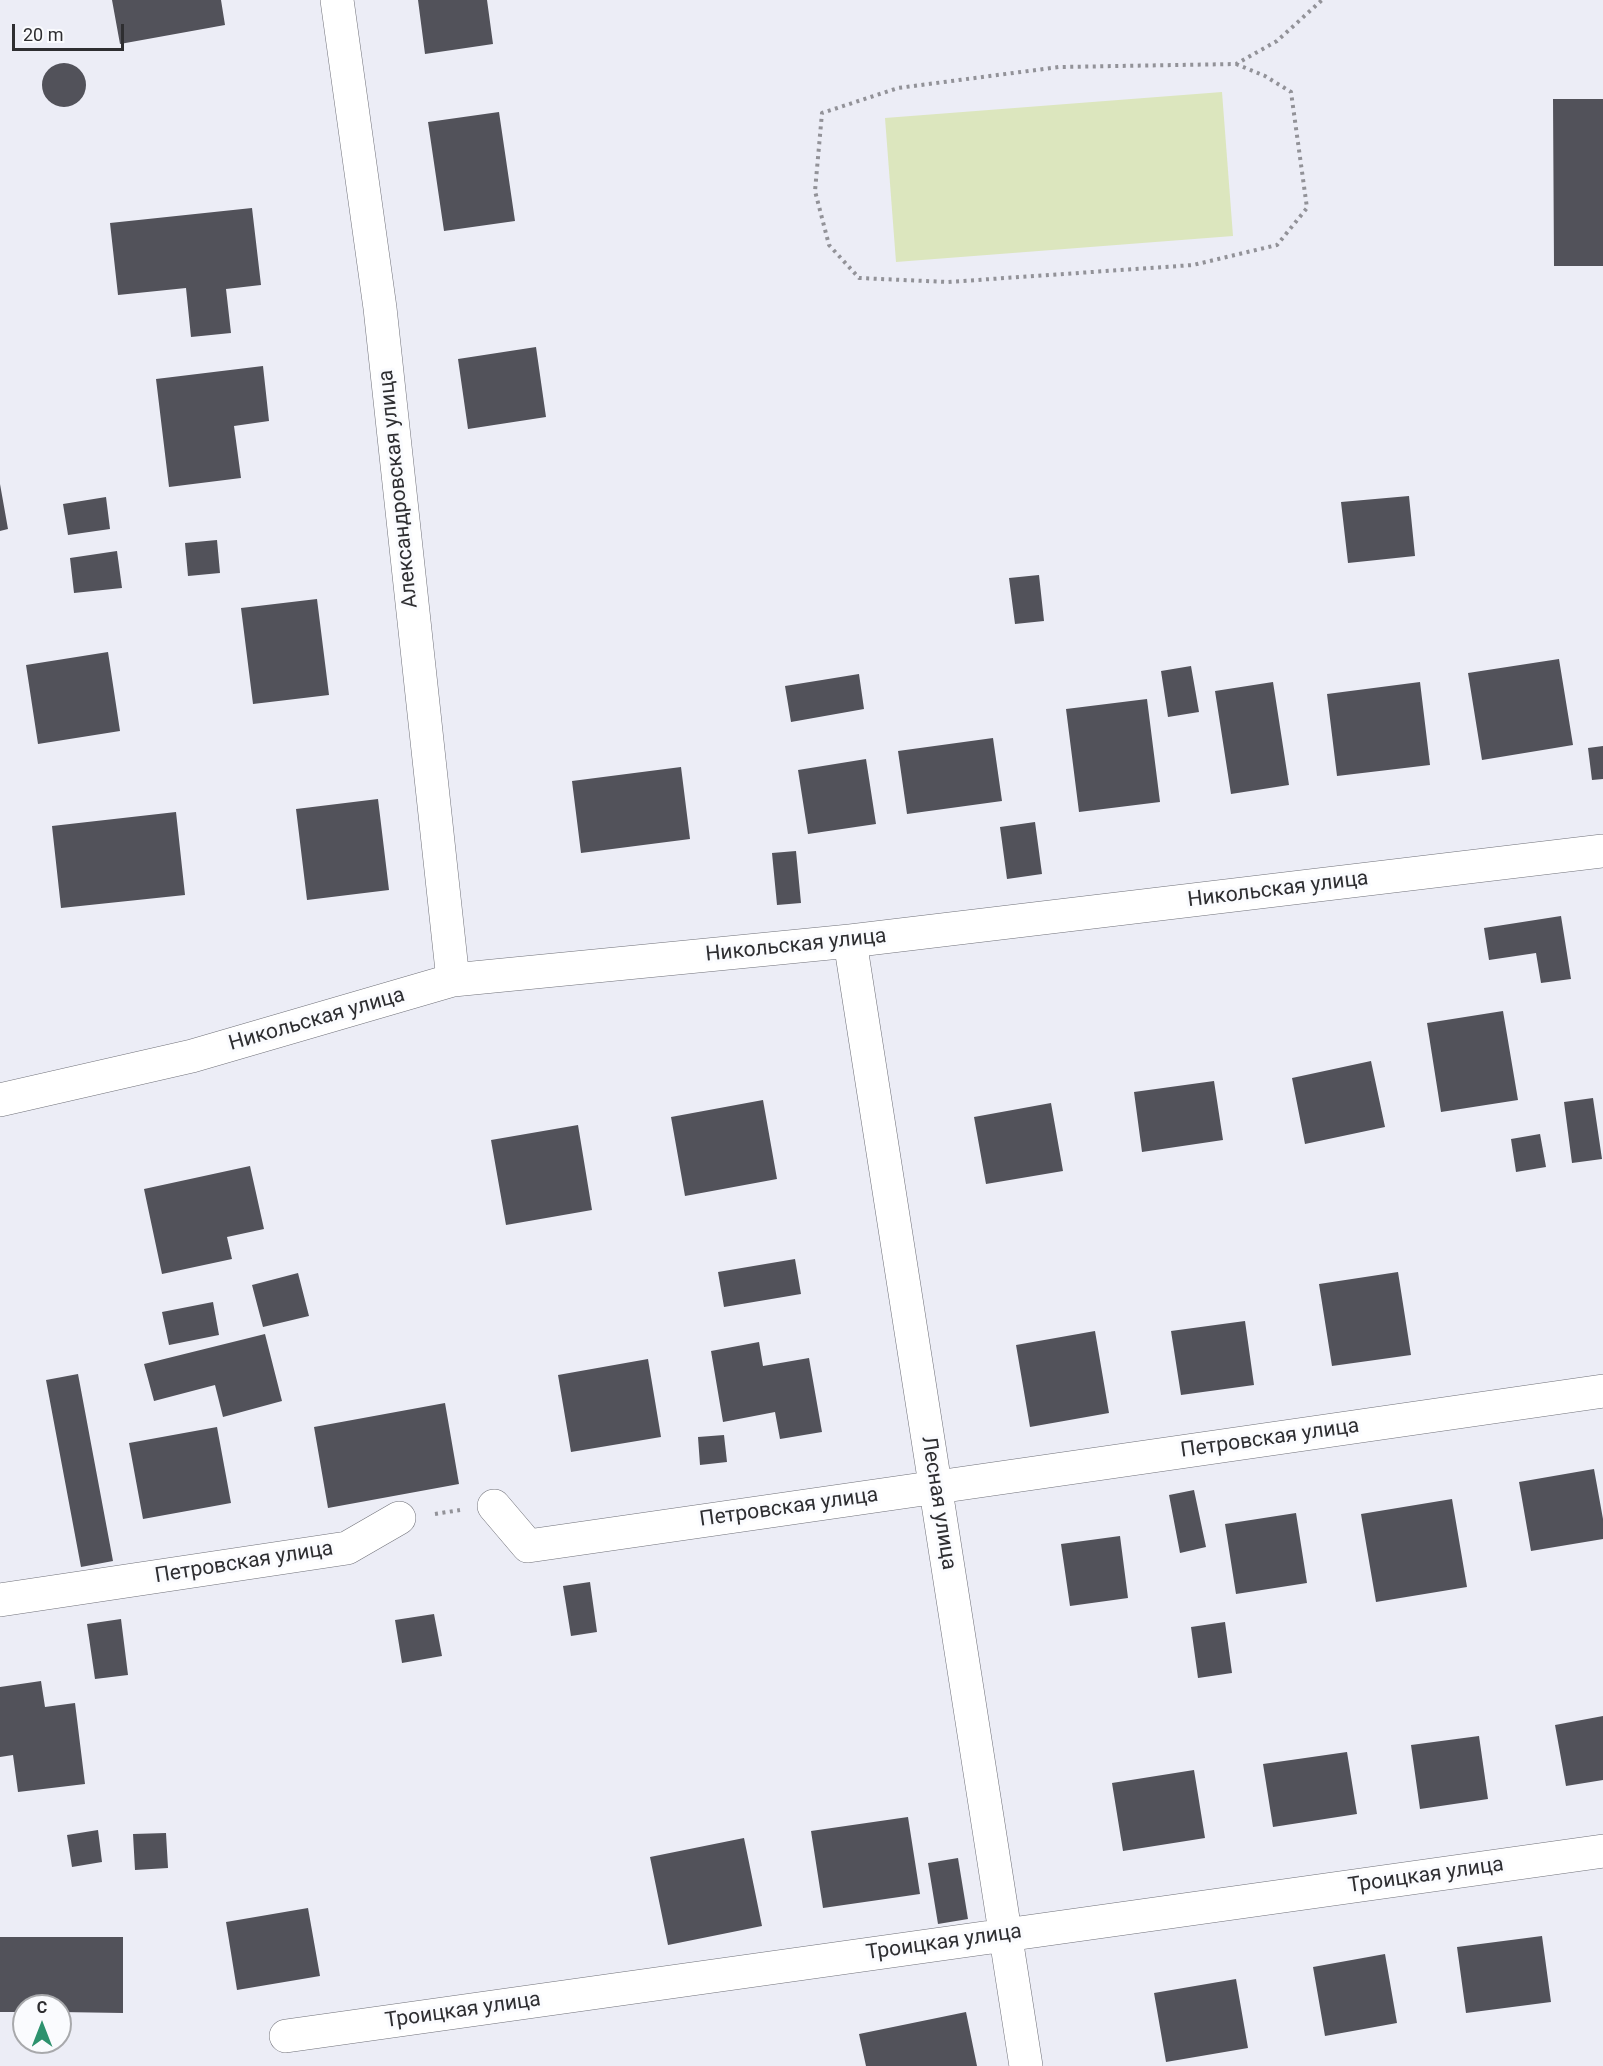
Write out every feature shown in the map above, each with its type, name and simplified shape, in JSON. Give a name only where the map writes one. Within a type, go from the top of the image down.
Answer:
[{"type":"street","name":"Александровская улица","points":[[337,0],[380,308],[453,980]]},
{"type":"street","name":"Никольская улица","points":[[0,1100],[192,1056],[453,980],[850,941],[1603,851]]},
{"type":"street","name":"Лесная улица","points":[[850,941],[1026,2066]]},
{"type":"street","name":"Петровская улица","points":[[494,1506],[528,1546],[1603,1391]]},
{"type":"street","name":"Петровская улица","points":[[0,1600],[347,1548],[399,1518]]},
{"type":"street","name":"Троицкая улица","points":[[286,2036],[1603,1851]]},
{"type":"path","points":[[1236,64],[1265,76],[1291,92],[1307,207],[1277,244],[1192,265],[948,282],[859,278],[829,244],[815,191],[822,113],[898,88],[1059,67],[1236,64],[1277,41],[1322,0]]},
{"type":"path","points":[[399,1518],[494,1506]]},
{"type":"green space","points":[[1222,92],[1233,236],[896,262],[885,118]]},
{"type":"building","points":[[112,0],[221,0],[225,25],[120,44]]},
{"type":"building","points":[[418,0],[487,0],[493,44],[425,54]]},
{"type":"building","points":[[64,63],[79,70],[86,85],[79,100],[64,107],[49,100],[42,85],[49,70]]},
{"type":"building","points":[[1553,99],[1603,99],[1603,266],[1554,266]]},
{"type":"building","points":[[499,112],[515,221],[444,231],[428,122]]},
{"type":"building","points":[[252,208],[261,285],[226,289],[231,333],[191,337],[186,288],[118,295],[110,223]]},
{"type":"building","points":[[536,347],[546,417],[468,429],[458,359]]},
{"type":"building","points":[[263,366],[269,421],[234,426],[241,478],[169,487],[156,379]]},
{"type":"building","points":[[0,484],[8,529],[0,531]]},
{"type":"building","points":[[1409,496],[1415,556],[1348,563],[1341,502]]},
{"type":"building","points":[[106,497],[110,529],[68,535],[63,504]]},
{"type":"building","points":[[217,540],[220,573],[188,576],[185,543]]},
{"type":"building","points":[[117,551],[122,588],[74,593],[70,558]]},
{"type":"building","points":[[1039,575],[1044,621],[1015,624],[1009,578]]},
{"type":"building","points":[[317,599],[329,695],[253,704],[241,608]]},
{"type":"building","points":[[108,652],[120,731],[38,744],[26,665]]},
{"type":"building","points":[[1559,659],[1573,745],[1482,760],[1468,673]]},
{"type":"building","points":[[1191,666],[1199,712],[1168,717],[1161,671]]},
{"type":"building","points":[[859,674],[864,709],[791,722],[785,686]]},
{"type":"building","points":[[1273,682],[1289,785],[1231,794],[1215,691]]},
{"type":"building","points":[[1420,682],[1430,765],[1337,776],[1327,694]]},
{"type":"building","points":[[1147,699],[1160,802],[1079,812],[1066,709]]},
{"type":"building","points":[[993,738],[1002,801],[907,814],[898,751]]},
{"type":"building","points":[[1603,746],[1603,779],[1592,780],[1588,748]]},
{"type":"building","points":[[866,759],[876,824],[808,834],[798,770]]},
{"type":"building","points":[[681,767],[690,839],[581,853],[572,781]]},
{"type":"building","points":[[378,799],[389,890],[307,900],[296,809]]},
{"type":"building","points":[[176,812],[185,895],[61,908],[52,826]]},
{"type":"building","points":[[1035,822],[1042,874],[1007,879],[1000,827]]},
{"type":"building","points":[[796,851],[801,903],[777,905],[772,853]]},
{"type":"building","points":[[1561,916],[1571,979],[1541,983],[1536,953],[1489,960],[1484,928]]},
{"type":"building","points":[[1503,1011],[1518,1100],[1441,1112],[1427,1023]]},
{"type":"building","points":[[1371,1061],[1385,1127],[1305,1144],[1292,1078]]},
{"type":"building","points":[[1214,1081],[1223,1140],[1142,1152],[1134,1092]]},
{"type":"building","points":[[1593,1098],[1602,1159],[1572,1163],[1564,1102]]},
{"type":"building","points":[[763,1100],[777,1179],[685,1196],[671,1117]]},
{"type":"building","points":[[1051,1103],[1063,1171],[986,1184],[974,1117]]},
{"type":"building","points":[[578,1125],[592,1210],[506,1225],[491,1140]]},
{"type":"building","points":[[1540,1134],[1546,1167],[1516,1172],[1511,1139]]},
{"type":"building","points":[[250,1166],[264,1229],[227,1237],[232,1259],[162,1274],[144,1189]]},
{"type":"building","points":[[795,1259],[801,1294],[724,1307],[718,1272]]},
{"type":"building","points":[[1398,1272],[1411,1355],[1332,1366],[1319,1284]]},
{"type":"building","points":[[298,1273],[309,1316],[263,1327],[252,1285]]},
{"type":"building","points":[[213,1302],[219,1335],[169,1345],[162,1312]]},
{"type":"building","points":[[1245,1321],[1254,1385],[1181,1395],[1171,1331]]},
{"type":"building","points":[[1095,1331],[1109,1413],[1030,1427],[1016,1345]]},
{"type":"building","points":[[265,1334],[282,1401],[223,1417],[215,1385],[154,1401],[144,1364]]},
{"type":"building","points":[[759,1342],[763,1366],[809,1358],[822,1432],[780,1439],[775,1412],[723,1422],[711,1351]]},
{"type":"building","points":[[648,1359],[661,1437],[571,1452],[558,1375]]},
{"type":"building","points":[[78,1374],[113,1561],[81,1567],[46,1380]]},
{"type":"building","points":[[445,1403],[459,1484],[328,1508],[314,1427]]},
{"type":"building","points":[[217,1427],[231,1503],[143,1519],[129,1443]]},
{"type":"building","points":[[724,1435],[727,1462],[700,1465],[698,1437]]},
{"type":"building","points":[[1594,1469],[1603,1519],[1603,1539],[1531,1551],[1519,1482]]},
{"type":"building","points":[[1194,1490],[1206,1547],[1180,1553],[1169,1495]]},
{"type":"building","points":[[1452,1499],[1467,1587],[1376,1602],[1361,1514]]},
{"type":"building","points":[[1296,1513],[1307,1583],[1236,1594],[1225,1524]]},
{"type":"building","points":[[1120,1536],[1128,1598],[1070,1606],[1061,1544]]},
{"type":"building","points":[[590,1582],[597,1632],[571,1636],[563,1586]]},
{"type":"building","points":[[434,1614],[442,1656],[402,1663],[395,1620]]},
{"type":"building","points":[[121,1619],[128,1675],[95,1679],[87,1624]]},
{"type":"building","points":[[1225,1622],[1232,1673],[1198,1678],[1191,1627]]},
{"type":"building","points":[[41,1681],[45,1707],[75,1703],[85,1784],[18,1792],[13,1755],[0,1757],[0,1687]]},
{"type":"building","points":[[1603,1716],[1603,1780],[1566,1786],[1555,1725]]},
{"type":"building","points":[[1479,1736],[1488,1799],[1420,1809],[1411,1745]]},
{"type":"building","points":[[1347,1752],[1357,1814],[1273,1827],[1263,1764]]},
{"type":"building","points":[[1194,1770],[1205,1838],[1123,1851],[1112,1783]]},
{"type":"building","points":[[908,1817],[920,1894],[823,1908],[811,1831]]},
{"type":"building","points":[[98,1830],[102,1862],[72,1867],[67,1835]]},
{"type":"building","points":[[166,1833],[168,1868],[135,1870],[133,1834]]},
{"type":"building","points":[[744,1838],[762,1926],[668,1945],[650,1857]]},
{"type":"building","points":[[958,1858],[968,1919],[938,1924],[928,1863]]},
{"type":"building","points":[[308,1908],[320,1976],[237,1990],[226,1922]]},
{"type":"building","points":[[1542,1936],[1551,2002],[1466,2013],[1457,1947]]},
{"type":"building","points":[[0,1937],[123,1937],[123,2013],[72,2012],[72,1994],[12,1994],[12,2012],[0,2012]]},
{"type":"building","points":[[1385,1954],[1397,2023],[1325,2036],[1313,1967]]},
{"type":"building","points":[[1236,1979],[1248,2048],[1166,2062],[1154,1993]]},
{"type":"building","points":[[966,2012],[977,2066],[866,2066],[859,2034]]}]
